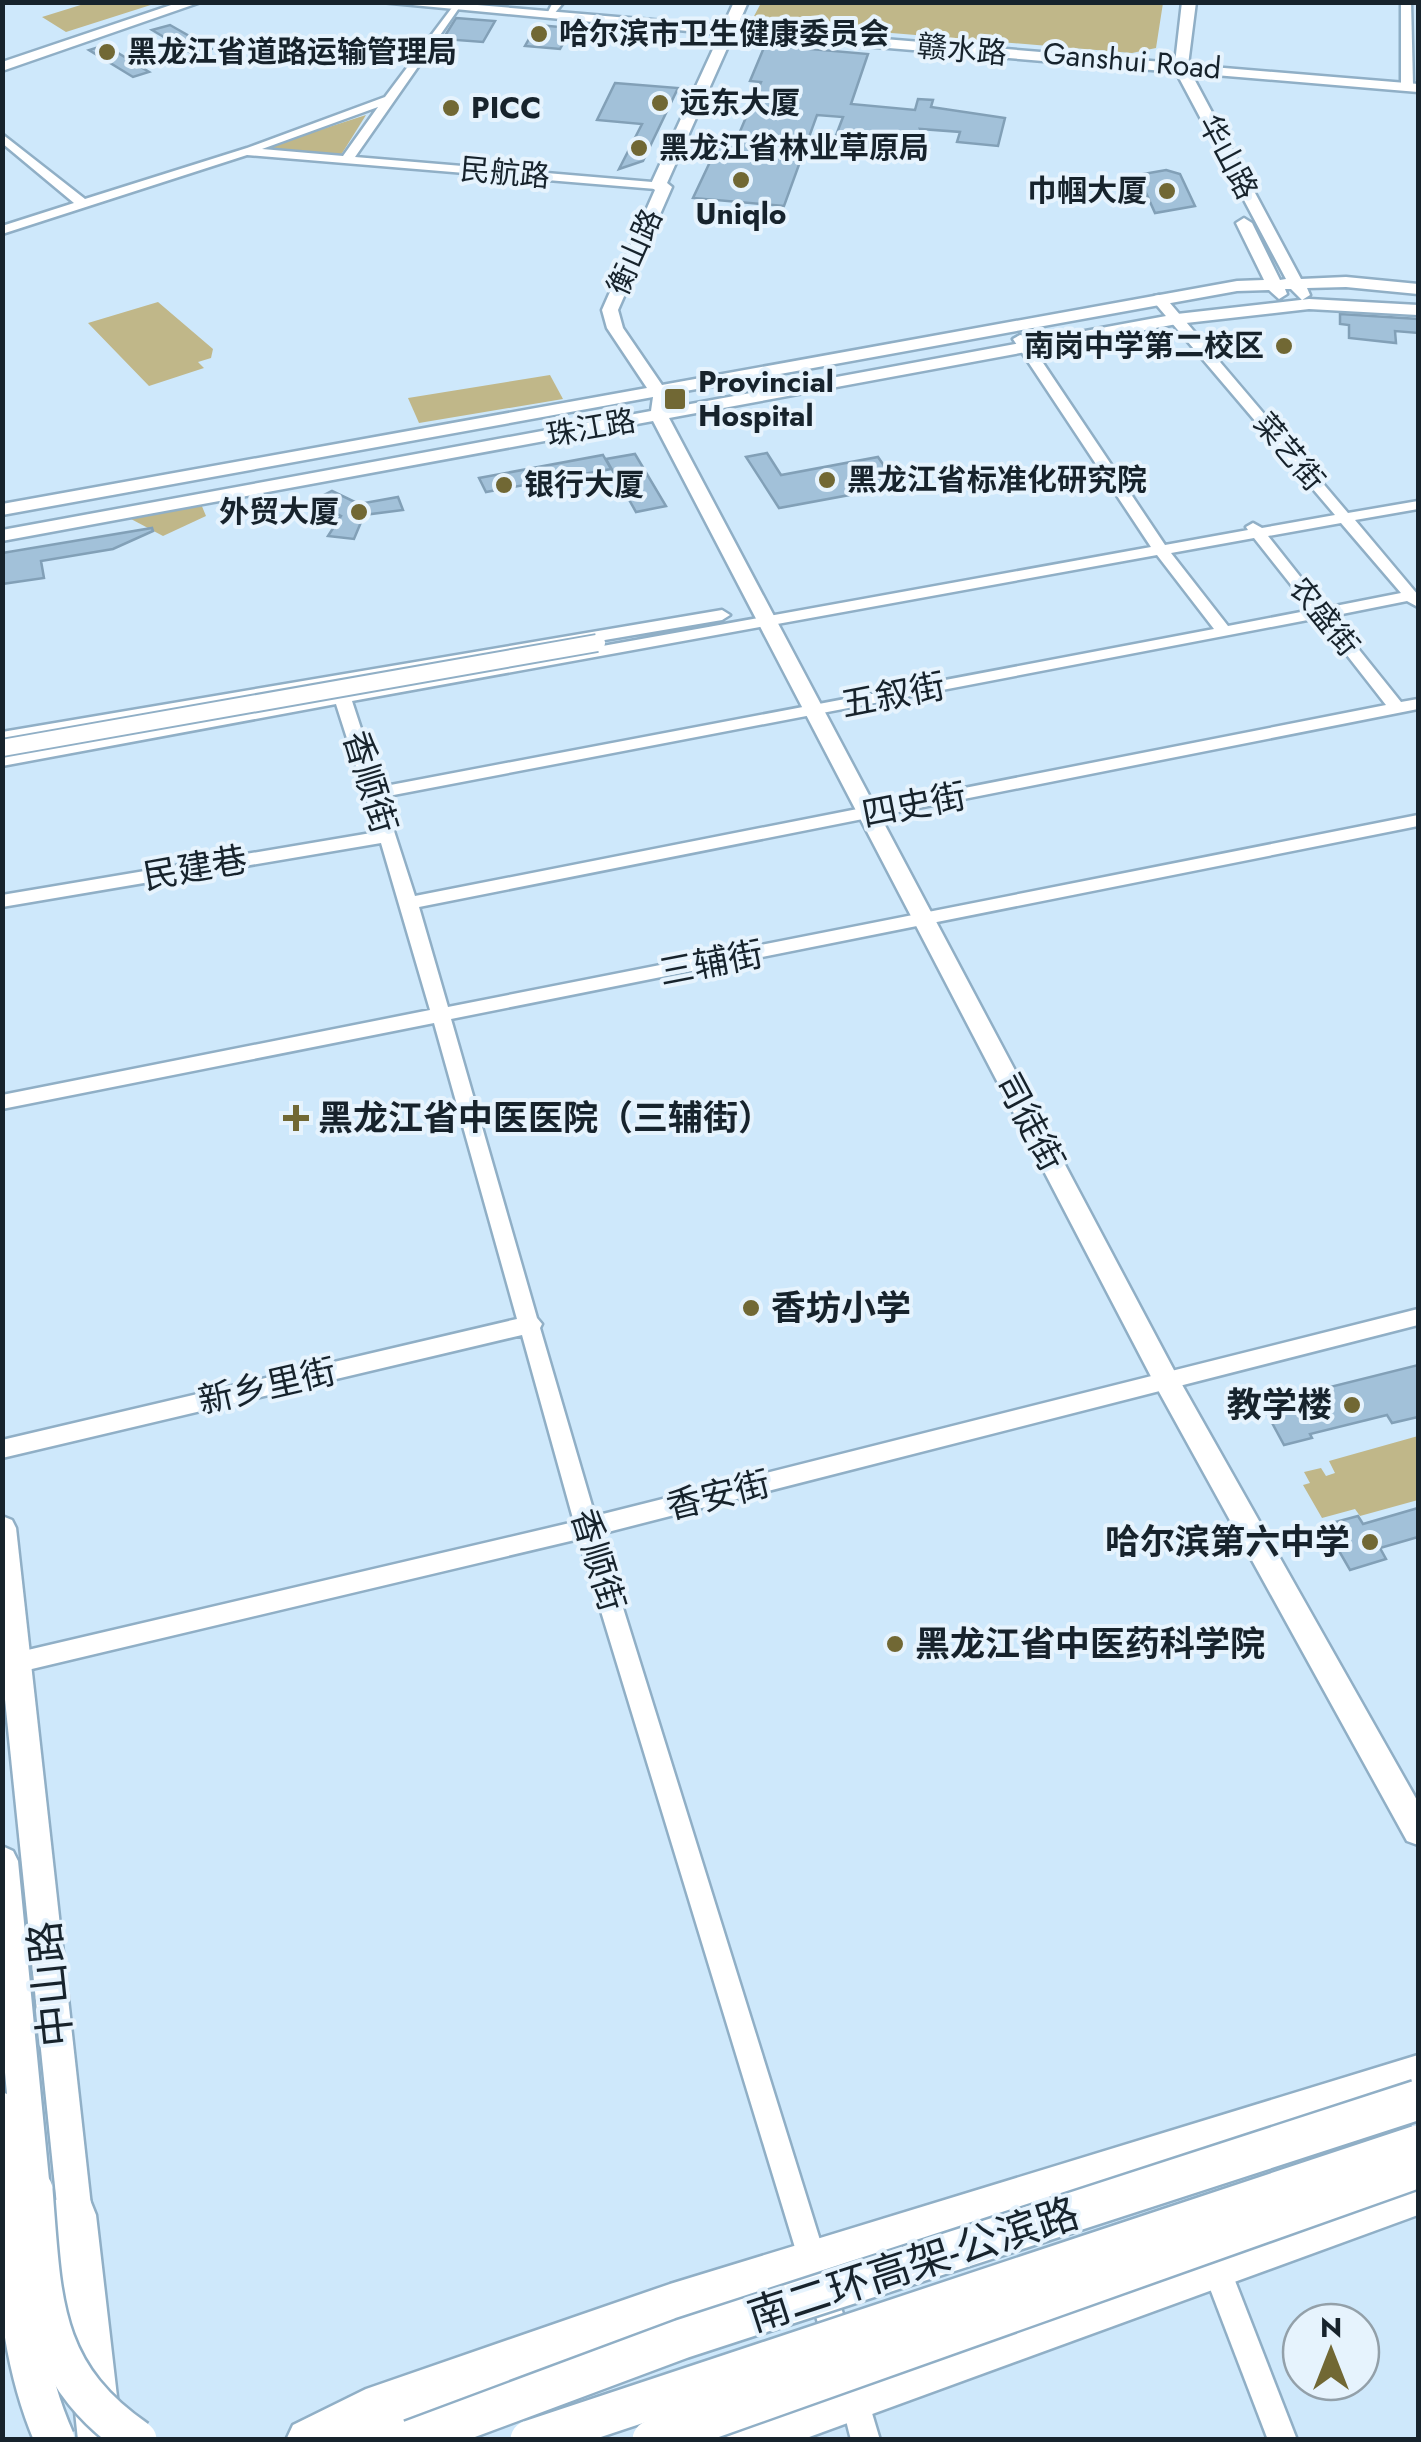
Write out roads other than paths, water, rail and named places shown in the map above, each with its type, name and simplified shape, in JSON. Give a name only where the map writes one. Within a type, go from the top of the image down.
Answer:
[{"type":"highway","points":[[308,2440],[366,2411],[814,2259],[1418,2075]]},
{"type":"highway","name":"南二环高架-公滨路","points":[[411,2440],[682,2339],[1418,2100]]},
{"type":"highway","name":"南二环高架-公滨路","points":[[530,2440],[1418,2145]]},
{"type":"highway","points":[[652,2440],[1418,2168]]},
{"type":"highway","points":[[740,2440],[1418,2194]]},
{"type":"highway","points":[[15,2208],[75,2215]]},
{"type":"highway","points":[[15,2208],[26,2354],[42,2412],[56,2440]]},
{"type":"highway","points":[[15,2208],[53,2348],[90,2404],[137,2440]]},
{"type":"highway","name":"中山路","points":[[75,2215],[100,2440]]},
{"type":"highway","points":[[340,2440],[682,2339]]},
{"type":"main road","points":[[2,65],[186,2]]},
{"type":"main road","points":[[2,65],[195,2]]},
{"type":"main road","name":"赣水路","points":[[387,2],[1415,86]]},
{"type":"main road","points":[[427,2],[556,8],[729,29]]},
{"type":"main road","name":"衡山路","points":[[655,401],[598,327],[596,317],[742,2]]},
{"type":"main road","points":[[1172,66],[1173,2]]},
{"type":"main road","points":[[1172,66],[1188,2]]},
{"type":"main road","name":"华山路","points":[[1172,66],[1290,293]]},
{"type":"main road","name":"珠江路","points":[[2,527],[655,401],[1023,343],[1168,309],[1290,293]]},
{"type":"main road","name":"珠江路","points":[[2,513],[1168,309],[1290,293],[1418,300]]},
{"type":"main road","name":"珠江路","points":[[2,536],[655,401]]},
{"type":"main road","name":"司徒街","points":[[655,401],[755,618],[814,710],[1167,1382],[1418,1831]]},
{"type":"main road","name":"中山路","points":[[2,1528],[75,2215]]},
{"type":"main road","name":"中山路","points":[[2,1861],[15,2208]]},
{"type":"main road","points":[[2,2108],[15,2208]]},
{"type":"street","points":[[1406,2],[1415,86]]},
{"type":"street","points":[[347,159],[454,8]]},
{"type":"street","name":"民航路","points":[[2,230],[386,100]]},
{"type":"street","points":[[2,136],[84,204]]},
{"type":"street","name":"民航路","points":[[246,150],[658,186]]},
{"type":"street","name":"菜艺街","points":[[1168,309],[1413,594]]},
{"type":"street","points":[[1023,343],[1158,546],[1224,632]]},
{"type":"street","points":[[2,737],[340,688],[755,618],[1342,514],[1418,496]]},
{"type":"street","points":[[1342,514],[1418,506]]},
{"type":"street","name":"农盛街","points":[[1255,529],[1397,708]]},
{"type":"street","name":"五叙街","points":[[376,793],[1413,594]]},
{"type":"street","points":[[2,748],[755,618]]},
{"type":"street","points":[[2,760],[340,688],[755,618]]},
{"type":"street","name":"香顺街","points":[[340,688],[409,903],[587,1528],[814,2259],[866,2440]]},
{"type":"street","name":"四史街","points":[[409,903],[1418,704]]},
{"type":"street","name":"三辅街","points":[[2,1102],[1418,820]]},
{"type":"street","name":"民建巷","points":[[2,901],[387,836]]},
{"type":"street","name":"香安街","points":[[15,1663],[587,1528],[1418,1317]]},
{"type":"street","name":"新乡里街","points":[[2,1449],[532,1324]]},
{"type":"street","points":[[1214,2265],[1283,2440]]},
{"type":"place","name":"哈尔滨市卫生健康委员会","points":[[539,34]]},
{"type":"place","name":"黑龙江省道路运输管理局","points":[[107,52]]},
{"type":"place","name":"远东大厦","points":[[660,103]]},
{"type":"place","name":"PICC","points":[[451,108]]},
{"type":"place","name":"黑龙江省林业草原局","points":[[639,148]]},
{"type":"place","name":"Uniqlo","points":[[741,180]]},
{"type":"place","name":"巾帼大厦","points":[[1167,191]]},
{"type":"place","name":"南岗中学第二校区","points":[[1284,346]]},
{"type":"place","name":"Provincial Hospital","points":[[675,399]]},
{"type":"place","name":"黑龙江省标准化研究院","points":[[827,480]]},
{"type":"place","name":"银行大厦","points":[[504,485]]},
{"type":"place","name":"外贸大厦","points":[[359,512]]},
{"type":"place","name":"黑龙江省中医医院（三辅街）","points":[[296,1118]]},
{"type":"place","name":"香坊小学","points":[[751,1308]]},
{"type":"place","name":"教学楼","points":[[1352,1405]]},
{"type":"place","name":"哈尔滨第六中学","points":[[1370,1542]]},
{"type":"place","name":"黑龙江省中医药科学院","points":[[895,1644]]}]
